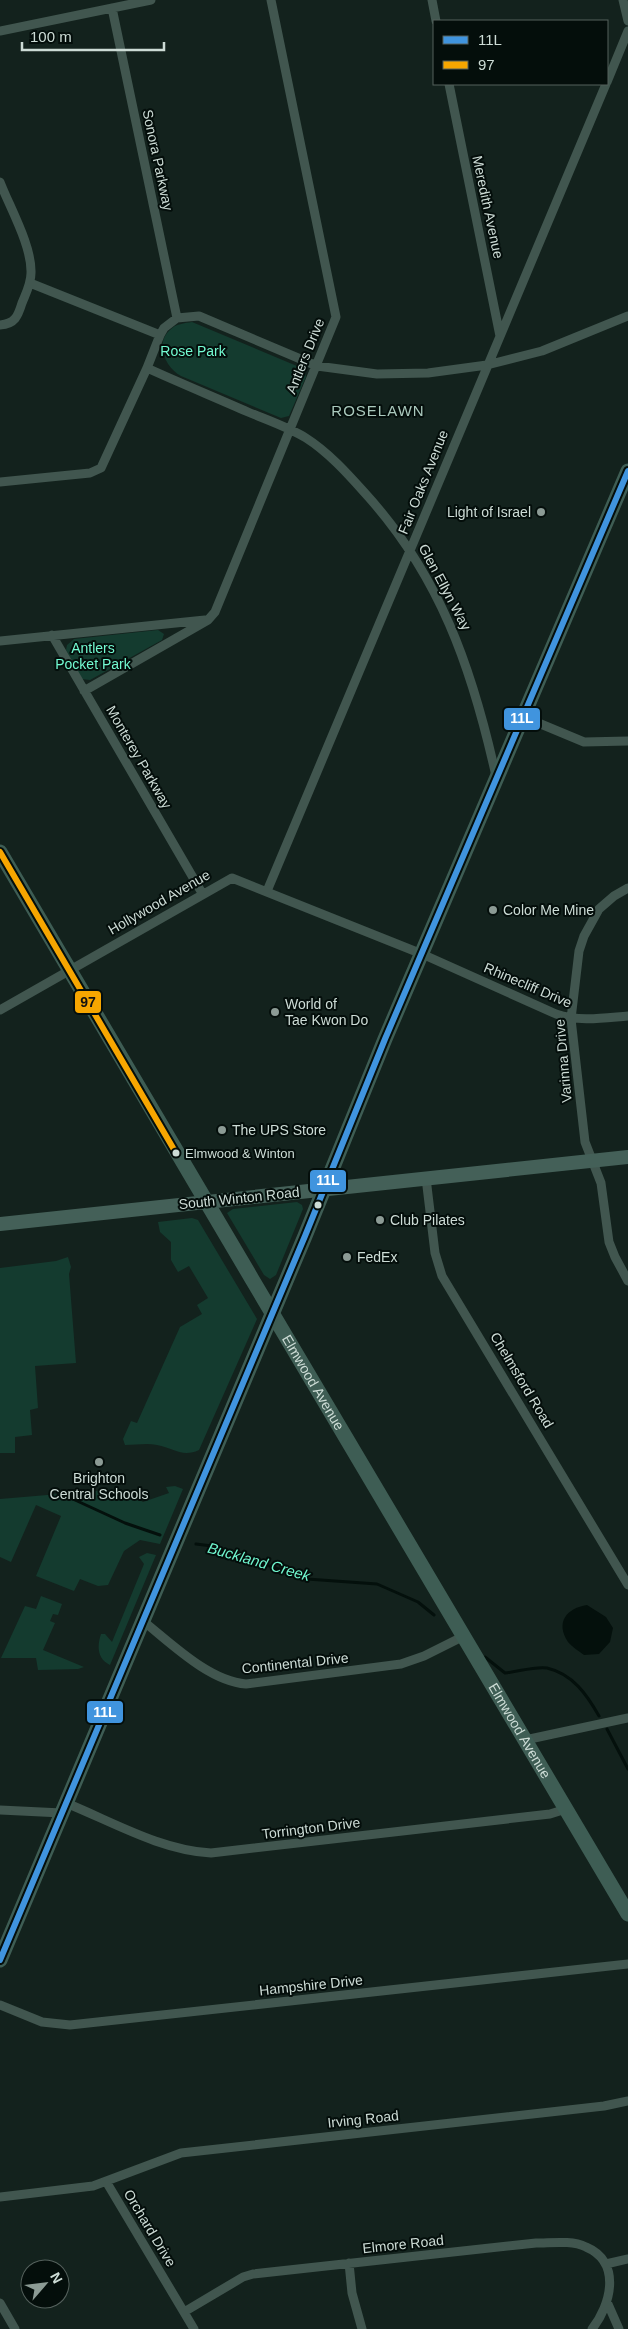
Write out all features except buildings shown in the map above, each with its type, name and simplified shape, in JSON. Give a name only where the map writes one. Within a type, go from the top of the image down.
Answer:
[{"type":"main road","points":[[0,1960],[324,1189],[385,1038],[628,471]]},
{"type":"main road","name":"Elmwood Avenue","points":[[0,852],[205,1202],[273,1311],[628,1914]]},
{"type":"main road","name":"South Winton Road","points":[[0,1224],[628,1157]]},
{"type":"street","points":[[0,31],[151,0]]},
{"type":"street","name":"Antlers Drive","points":[[84,691],[208,620],[215,612],[317,366],[336,312],[271,0]]},
{"type":"street","points":[[432,0],[436,20]]},
{"type":"street","points":[[623,0],[628,21]]},
{"type":"street","name":"Sonora Parkway","points":[[112,8],[176,318]]},
{"type":"street","name":"Fair Oaks Avenue","points":[[608,78],[628,31]]},
{"type":"street","name":"Meredith Avenue","points":[[449,85],[500,336]]},
{"type":"street","name":"Fair Oaks Avenue","points":[[267,891],[605,85]]},
{"type":"street","points":[[0,182],[28,253],[31,272],[30,283],[15,320],[6,325],[0,325]]},
{"type":"street","points":[[30,283],[160,335]]},
{"type":"street","points":[[0,482],[90,473],[101,468],[160,335],[164,328],[176,318],[189,315],[209,319],[317,366],[377,374],[428,373],[487,365],[565,343],[628,316]]},
{"type":"street","name":"Glen Ellyn Way","points":[[147,368],[307,438],[356,483],[393,525],[440,600],[462,653],[477,696],[496,779]]},
{"type":"street","points":[[0,641],[208,620]]},
{"type":"street","name":"Monterey Parkway","points":[[52,635],[202,893]]},
{"type":"street","points":[[524,717],[584,742],[628,741]]},
{"type":"street","name":"Hollywood Avenue","points":[[0,1010],[202,893],[232,878],[422,954]]},
{"type":"street","name":"Varinna Drive","points":[[628,888],[614,896],[599,909],[584,936],[579,951],[571,1019],[584,1135],[601,1183],[609,1242],[628,1281]]},
{"type":"street","name":"Rhinecliff Drive","points":[[422,954],[571,1019],[590,1020],[628,1016]]},
{"type":"street","name":"Chelmsford Road","points":[[426,1178],[435,1253],[442,1276],[628,1585]]},
{"type":"street","name":"Continental Drive","points":[[143,1621],[215,1675],[235,1683],[246,1684],[401,1664],[424,1656],[464,1636]]},
{"type":"street","points":[[525,1740],[628,1718]]},
{"type":"street","points":[[0,1810],[64,1808]]},
{"type":"street","name":"Torrington Drive","points":[[64,1808],[168,1846],[193,1852],[212,1853],[550,1814],[566,1809]]},
{"type":"street","name":"Hampshire Drive","points":[[0,2005],[42,2022],[70,2025],[628,1964]]},
{"type":"street","name":"Irving Road","points":[[107,2182],[181,2153],[604,2106],[628,2101]]},
{"type":"street","name":"Orchard Drive","points":[[0,2197],[94,2186],[107,2182],[194,2329]]},
{"type":"street","name":"Elmore Road","points":[[184,2312],[248,2275],[349,2263],[553,2243],[586,2247],[598,2254],[606,2264]]},
{"type":"street","points":[[592,2329],[608,2304],[610,2287],[606,2264],[628,2259]]},
{"type":"street","points":[[349,2263],[352,2293],[362,2329]]},
{"type":"street","points":[[0,2303],[15,2329]]},
{"type":"street","points":[[608,2304],[619,2329]]},
{"type":"green space","name":"Rose Park","points":[[192,322],[304,369],[306,377],[289,416],[281,418],[181,376],[176,372],[167,362],[162,349],[163,342],[165,336],[172,328],[180,324]]},
{"type":"green space","name":"Antlers Pocket Park","points":[[158,630],[164,634],[162,640],[90,680],[82,679],[66,650],[67,645],[74,639]]},
{"type":"green space","points":[[297,1202],[302,1205],[303,1209],[276,1275],[270,1279],[264,1275],[227,1213],[233,1209]]},
{"type":"green space","points":[[192,1218],[198,1220],[257,1319],[199,1450],[183,1453],[153,1444],[125,1445],[123,1439],[131,1421],[137,1423],[180,1327],[202,1314],[197,1305],[208,1298],[189,1266],[178,1272],[171,1260],[171,1242],[160,1232],[158,1222]]},
{"type":"green space","points":[[68,1257],[71,1267],[69,1274],[76,1363],[35,1366],[38,1408],[30,1410],[32,1435],[15,1437],[15,1453],[0,1453],[0,1268],[56,1261]]},
{"type":"green space","points":[[175,1486],[183,1489],[160,1544],[140,1540],[124,1551],[108,1585],[98,1586],[80,1579],[74,1591],[36,1576],[61,1516],[36,1505],[11,1562],[0,1557],[0,1499],[118,1489],[126,1491],[143,1502],[169,1493],[166,1487]]},
{"type":"green space","points":[[147,1553],[156,1555],[110,1665],[100,1656],[99,1643],[101,1634],[105,1634],[112,1642],[144,1564],[139,1557]]},
{"type":"green space","points":[[41,1596],[62,1604],[58,1615],[53,1614],[50,1621],[55,1623],[43,1650],[84,1667],[78,1669],[38,1670],[36,1658],[1,1658],[25,1606],[36,1609]]},
{"type":"shaded area","points":[[587,1605],[606,1617],[613,1628],[610,1642],[599,1654],[584,1655],[568,1642],[564,1635],[563,1622],[565,1617],[574,1609]]},
{"type":"waterway","name":"Buckland Creek","points":[[75,1500],[125,1523],[160,1535]]},
{"type":"waterway","name":"Buckland Creek","points":[[196,1544],[212,1546],[307,1579],[377,1584],[418,1602],[434,1615]]},
{"type":"waterway","name":"Buckland Creek","points":[[485,1657],[505,1673],[532,1668],[547,1668],[564,1675],[572,1680],[584,1693],[599,1716]]},
{"type":"waterway","name":"Buckland Creek","points":[[607,1729],[628,1769]]},
{"type":"transit line","name":"11L","points":[[0,1960],[305,1236],[385,1039],[628,471]]},
{"type":"transit line","name":"97","points":[[0,852],[176,1153]]},
{"type":"place","name":"Light of Israel","points":[[541,512]]},
{"type":"place","name":"Color Me Mine","points":[[493,910]]},
{"type":"place","name":"World of Tae Kwon Do","points":[[275,1012]]},
{"type":"place","name":"The UPS Store","points":[[222,1130]]},
{"type":"place","name":"Elmwood & Winton","points":[[176,1153]]},
{"type":"place","name":"Club Pilates","points":[[380,1220]]},
{"type":"place","name":"FedEx","points":[[347,1257]]},
{"type":"place","name":"Brighton Central Schools","points":[[99,1462]]},
{"type":"district","name":"ROSELAWN","points":[[378,411]]}]
